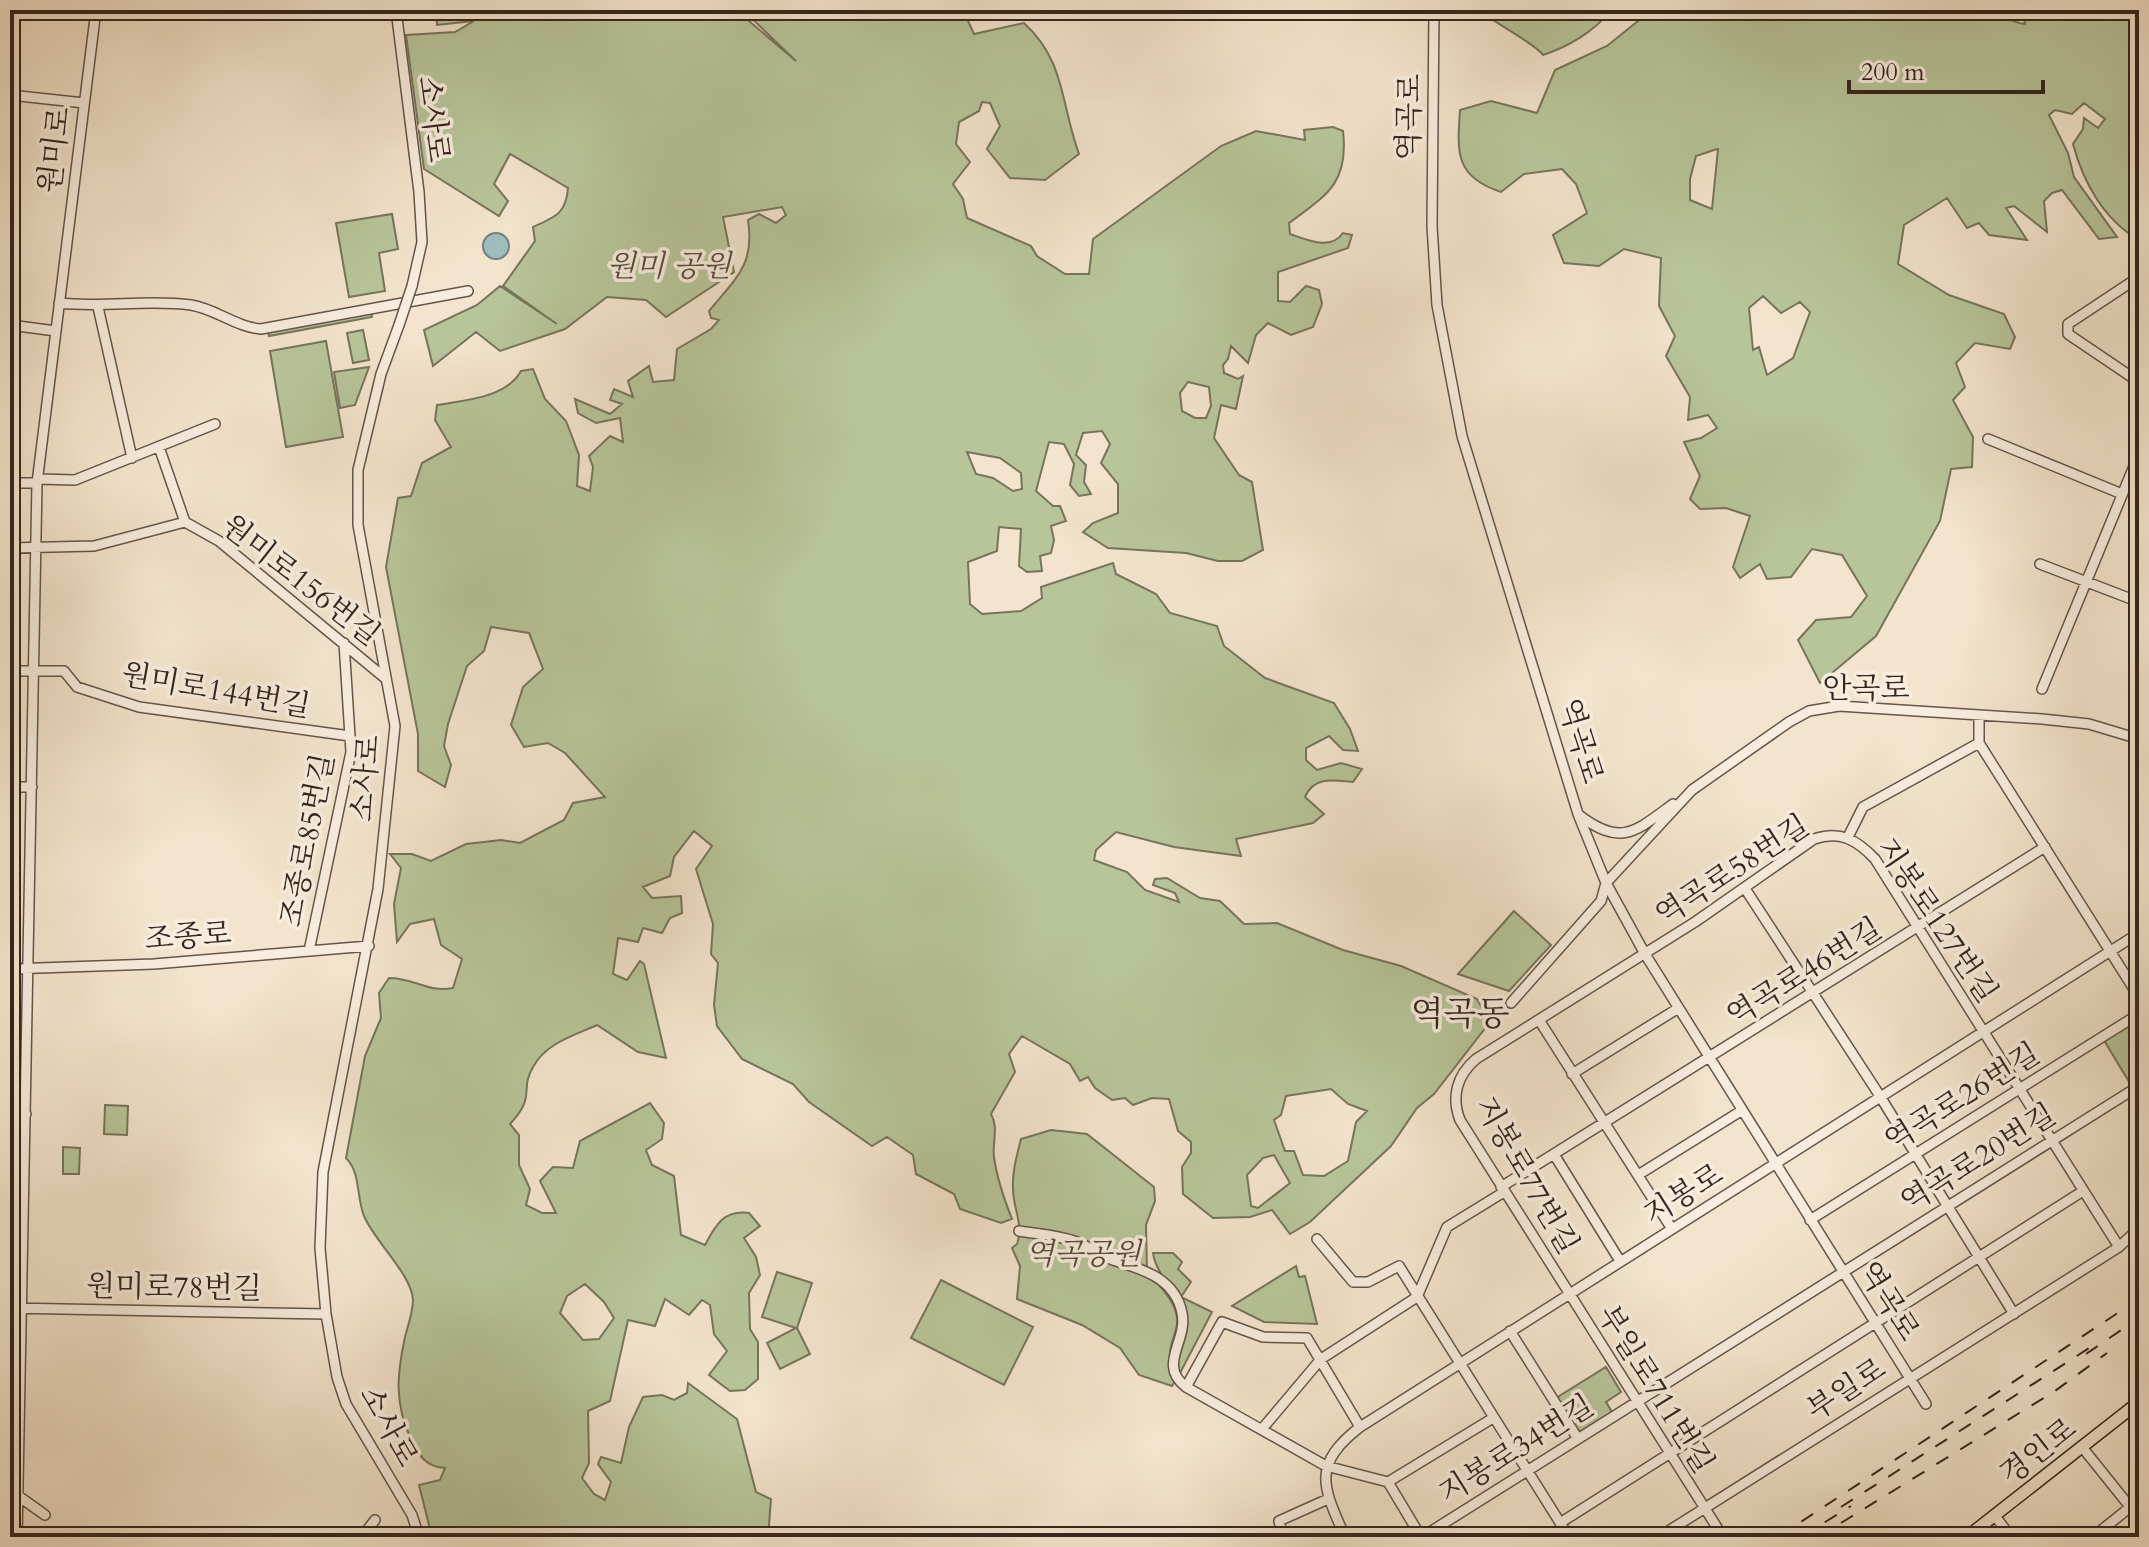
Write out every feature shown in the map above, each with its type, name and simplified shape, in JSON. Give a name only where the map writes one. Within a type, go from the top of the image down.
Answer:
[{"type":"main road","name":"경인로","points":[[1967,1537],[2139,1402]]},
{"type":"street","name":"원미로","points":[[17,1537],[15,1423],[22,1308],[38,481],[96,10]]},
{"type":"street","name":"소사로","points":[[396,10],[419,192],[422,242],[412,286],[381,374],[358,470],[358,525],[395,726],[369,946],[323,1172],[320,1248],[326,1314],[337,1377],[346,1404],[412,1515],[419,1537]]},
{"type":"street","name":"역곡로","points":[[1434,10],[1432,226],[1441,331],[1462,436],[1578,814],[1606,883],[1677,1009],[1926,1404]]},
{"type":"street","points":[[10,95],[84,103]]},
{"type":"street","points":[[2139,277],[2068,324],[2068,334],[2139,382]]},
{"type":"street","points":[[59,303],[98,307],[186,305],[201,307],[247,328],[261,329],[468,291]]},
{"type":"street","points":[[98,307],[132,458]]},
{"type":"street","points":[[10,325],[56,331]]},
{"type":"street","points":[[10,483],[75,480],[215,424]]},
{"type":"street","points":[[1988,439],[2122,494]]},
{"type":"street","name":"원미로156번길","points":[[159,447],[185,522],[219,541],[386,678]]},
{"type":"street","points":[[2042,689],[2139,454]]},
{"type":"street","name":"원미로156번길","points":[[10,548],[94,546],[185,522]]},
{"type":"street","points":[[2040,564],[2139,602]]},
{"type":"street","name":"조종로85번길","points":[[309,951],[349,771],[344,643]]},
{"type":"street","points":[[10,671],[34,672]]},
{"type":"street","name":"원미로144번길","points":[[34,672],[64,671],[77,687],[139,707],[350,736]]},
{"type":"street","name":"안곡로","points":[[1511,1003],[1601,901],[1606,883],[1692,790],[1809,711],[1839,706],[2089,724],[2139,739]]},
{"type":"street","points":[[1979,716],[1979,743],[2139,997]]},
{"type":"street","points":[[1848,837],[1863,807],[1979,743]]},
{"type":"street","points":[[10,787],[32,787]]},
{"type":"street","points":[[1578,814],[1605,833],[1626,834],[1644,825],[1692,790]]},
{"type":"street","name":"역곡로58번길","points":[[1460,1078],[1476,1059],[1746,890],[1814,839],[1832,835],[1848,837]]},
{"type":"street","name":"지봉로127번길","points":[[1848,837],[1875,859],[2119,1247]]},
{"type":"street","name":"역곡로46번길","points":[[1417,1297],[1447,1227],[2045,847]]},
{"type":"street","points":[[1746,890],[2014,1314]]},
{"type":"street","name":"지봉로","points":[[1326,1466],[1341,1443],[1360,1427],[2139,933]]},
{"type":"street","name":"조종로","points":[[10,969],[154,964],[369,946]]},
{"type":"street","points":[[1572,1074],[1677,1009]]},
{"type":"street","name":"역곡로26번길","points":[[1810,1220],[2139,1014]]},
{"type":"street","points":[[1539,1020],[1672,1229]]},
{"type":"street","name":"지봉로77번길","points":[[1460,1078],[1455,1097],[1457,1111],[1568,1294]]},
{"type":"street","name":"역곡로20번길","points":[[1636,1402],[2139,1086]]},
{"type":"street","points":[[1638,1175],[1741,1111]]},
{"type":"street","points":[[10,1114],[26,1114]]},
{"type":"street","points":[[1555,1156],[1620,1261]]},
{"type":"street","points":[[1560,1523],[2083,1191]]},
{"type":"street","name":"부일로","points":[[1659,1537],[2119,1247],[2139,1228]]},
{"type":"street","points":[[1019,1231],[1074,1241],[1109,1258],[1146,1269],[1158,1277],[1181,1307],[1183,1329],[1172,1364],[1177,1378],[1186,1387],[1326,1466],[1388,1482],[1422,1537]]},
{"type":"street","points":[[1317,1239],[1353,1282],[1368,1282],[1399,1266],[1569,1537]]},
{"type":"street","name":"부일로711번길","points":[[1568,1294],[1723,1537]]},
{"type":"street","points":[[1262,1429],[1321,1359],[1417,1297]]},
{"type":"street","name":"원미로78번길","points":[[10,1308],[326,1314]]},
{"type":"street","points":[[1186,1387],[1222,1322],[1263,1337],[1307,1338],[1360,1427]]},
{"type":"street","points":[[1510,1331],[1578,1439]]},
{"type":"street","name":"지봉로34번길","points":[[1422,1537],[1636,1402]]},
{"type":"street","points":[[1388,1482],[1493,1418]]},
{"type":"street","points":[[2082,1447],[2139,1518]]},
{"type":"street","points":[[1326,1466],[1324,1479],[1328,1499],[1345,1537]]},
{"type":"street","points":[[14,1492],[45,1515]]},
{"type":"street","points":[[1283,1537],[1279,1521],[1328,1499]]},
{"type":"street","points":[[2093,1537],[2139,1500]]},
{"type":"street","points":[[1995,1516],[2011,1537]]},
{"type":"street","points":[[362,1537],[375,1520]]},
{"type":"green space","name":"원미 공원","points":[[436,10],[736,10],[796,61],[743,10],[963,10],[974,34],[1024,23],[1038,38],[1055,68],[1079,154],[1045,180],[1010,178],[987,149],[1000,126],[990,103],[982,102],[979,111],[959,122],[956,144],[970,162],[953,184],[963,199],[967,218],[1031,246],[1037,256],[1065,274],[1089,274],[1093,239],[1221,146],[1256,131],[1305,140],[1304,130],[1333,127],[1343,131],[1344,149],[1339,176],[1324,195],[1289,223],[1290,234],[1311,241],[1332,242],[1343,233],[1352,235],[1348,248],[1278,272],[1278,301],[1290,302],[1306,286],[1319,290],[1322,304],[1313,327],[1291,335],[1268,323],[1256,335],[1248,363],[1231,346],[1223,365],[1224,373],[1238,379],[1243,376],[1236,409],[1221,405],[1214,438],[1239,475],[1252,482],[1263,550],[1242,561],[1218,561],[1186,553],[1108,548],[1083,532],[1093,523],[1118,513],[1118,484],[1101,463],[1110,444],[1102,431],[1083,433],[1076,455],[1086,465],[1084,482],[1091,494],[1079,496],[1070,485],[1074,464],[1064,444],[1049,442],[1036,491],[1053,506],[1060,506],[1066,521],[1051,526],[1054,540],[1051,553],[1040,556],[1042,571],[1027,572],[1019,566],[1021,529],[999,527],[997,551],[968,562],[970,604],[982,614],[1021,611],[1042,598],[1041,587],[1113,563],[1116,574],[1156,594],[1170,613],[1217,626],[1224,646],[1265,678],[1334,703],[1350,729],[1358,751],[1343,750],[1329,736],[1306,748],[1306,760],[1317,770],[1341,763],[1362,769],[1353,782],[1319,782],[1309,790],[1305,797],[1324,814],[1313,823],[1236,839],[1241,856],[1174,847],[1116,832],[1096,850],[1094,860],[1127,872],[1145,890],[1179,902],[1175,893],[1153,885],[1155,879],[1167,878],[1200,898],[1220,901],[1244,924],[1277,923],[1343,950],[1401,966],[1477,999],[1490,1022],[1434,1094],[1417,1108],[1391,1146],[1310,1222],[1290,1234],[1272,1210],[1250,1217],[1213,1218],[1183,1194],[1182,1167],[1191,1153],[1191,1142],[1178,1131],[1169,1099],[1152,1098],[1133,1105],[1125,1098],[1112,1100],[1095,1088],[1088,1077],[1080,1081],[1070,1064],[1022,1036],[1009,1054],[1015,1072],[991,1114],[995,1125],[995,1165],[1012,1219],[1001,1223],[960,1209],[954,1194],[916,1174],[913,1155],[887,1137],[872,1146],[809,1102],[793,1084],[742,1059],[717,1026],[714,1005],[718,963],[711,954],[713,924],[696,869],[712,846],[694,831],[674,857],[670,876],[643,887],[652,898],[681,896],[682,913],[670,918],[662,933],[643,928],[638,942],[618,938],[613,974],[627,980],[640,961],[644,964],[666,1058],[638,1052],[597,1025],[561,1041],[538,1059],[529,1075],[523,1106],[510,1124],[519,1135],[519,1165],[530,1189],[526,1205],[542,1213],[556,1213],[540,1181],[553,1167],[573,1168],[580,1141],[650,1103],[664,1123],[662,1139],[646,1150],[652,1165],[674,1176],[681,1235],[705,1245],[722,1220],[740,1213],[749,1213],[760,1226],[744,1238],[756,1257],[760,1275],[749,1293],[750,1329],[758,1342],[758,1379],[745,1390],[730,1391],[709,1375],[727,1351],[714,1334],[710,1305],[702,1300],[689,1315],[665,1299],[655,1326],[628,1320],[610,1401],[588,1411],[589,1463],[582,1478],[594,1494],[605,1500],[611,1482],[598,1464],[601,1457],[621,1463],[629,1427],[643,1397],[662,1395],[674,1400],[687,1393],[688,1383],[737,1419],[756,1492],[771,1499],[768,1537],[432,1537],[419,1485],[440,1480],[445,1468],[428,1463],[420,1455],[406,1426],[400,1401],[399,1376],[412,1309],[411,1290],[364,1216],[354,1171],[346,1158],[365,1056],[381,1018],[379,993],[389,978],[436,989],[453,988],[462,959],[441,945],[434,919],[410,924],[397,942],[394,904],[401,868],[390,854],[412,854],[431,861],[466,844],[501,840],[520,843],[564,820],[573,803],[605,797],[565,753],[548,743],[524,747],[511,725],[523,687],[543,669],[529,633],[491,627],[484,651],[467,666],[448,724],[444,746],[451,765],[445,787],[418,771],[418,734],[386,567],[398,498],[411,496],[422,463],[451,447],[435,420],[437,405],[495,392],[514,380],[521,371],[533,369],[545,399],[566,421],[579,455],[577,486],[590,491],[593,467],[589,456],[610,436],[623,442],[620,418],[596,423],[578,413],[575,399],[610,414],[622,404],[610,400],[614,389],[633,397],[628,381],[649,366],[653,382],[674,380],[677,349],[711,329],[719,320],[711,318],[709,311],[735,280],[746,260],[749,249],[748,220],[759,214],[776,223],[786,215],[782,207],[723,217],[734,272],[666,317],[646,300],[607,297],[565,329],[500,351],[476,332],[433,366],[424,330],[477,305],[500,286],[557,324],[503,286],[535,241],[533,227],[558,214],[565,204],[568,188],[510,154],[494,184],[508,201],[499,216],[424,169],[406,35],[455,32],[474,21],[437,25]],"holes":[[[1188,382],[1209,387],[1211,406],[1206,418],[1195,418],[1182,411],[1180,393]],[[967,452],[1000,458],[1021,473],[1022,489],[1013,491],[993,478],[976,474]],[[1331,1089],[1348,1104],[1367,1111],[1356,1122],[1348,1161],[1324,1176],[1303,1175],[1294,1151],[1285,1151],[1274,1120],[1281,1115],[1286,1096]],[[1274,1155],[1290,1183],[1258,1208],[1251,1206],[1247,1175],[1263,1158]],[[585,1284],[604,1302],[614,1318],[599,1339],[583,1340],[560,1313],[567,1296]]]},
{"type":"green space","points":[[1478,10],[1611,10],[1580,37],[1543,55]]},
{"type":"green space","points":[[1645,10],[1973,10],[1977,15],[1982,10],[2025,24],[2023,10],[2139,10],[2139,240],[2105,211],[2083,172],[2073,144],[2083,129],[2084,118],[2098,128],[2105,119],[2084,103],[2072,114],[2055,110],[2049,115],[2068,153],[2074,177],[2117,237],[2099,239],[2062,190],[2052,193],[2044,201],[2047,232],[2014,206],[2006,208],[2027,240],[1989,235],[1979,223],[1967,228],[1947,198],[1904,225],[1898,264],[1949,295],[2004,314],[2015,337],[2010,349],[1975,343],[1956,363],[1965,387],[1953,400],[1973,437],[1972,467],[1951,469],[1940,521],[1876,636],[1820,683],[1798,640],[1816,620],[1851,617],[1867,596],[1842,555],[1812,549],[1791,577],[1767,579],[1760,564],[1740,578],[1733,567],[1750,516],[1726,508],[1700,509],[1690,499],[1700,476],[1684,442],[1701,438],[1717,428],[1708,415],[1688,420],[1690,397],[1666,356],[1675,336],[1659,306],[1661,258],[1624,249],[1599,266],[1564,263],[1553,235],[1587,213],[1576,184],[1562,169],[1524,174],[1501,192],[1475,179],[1462,162],[1460,110],[1491,101],[1537,113],[1555,70],[1607,46],[1648,13]],"holes":[[[1718,149],[1712,209],[1690,200],[1690,179],[1696,156]],[[1763,296],[1781,313],[1800,302],[1810,312],[1793,358],[1767,375],[1759,347],[1753,350],[1749,308]]]},
{"type":"green space","points":[[392,214],[398,249],[379,253],[385,291],[349,297],[336,223]]},
{"type":"green space","points":[[371,313],[372,317],[269,336],[268,332]]},
{"type":"green space","points":[[363,330],[369,360],[353,363],[347,333]]},
{"type":"green space","points":[[326,341],[343,437],[286,447],[270,351]]},
{"type":"green space","points":[[369,367],[355,405],[340,408],[334,372]]},
{"type":"green space","points":[[1514,911],[1551,945],[1509,991],[1458,974]]},
{"type":"green space","points":[[2139,1014],[2139,1086],[2134,1090],[2102,1037]]},
{"type":"green space","points":[[105,1105],[128,1106],[127,1135],[104,1134]]},
{"type":"green space","name":"역곡공원","points":[[1051,1130],[1087,1134],[1154,1187],[1155,1201],[1146,1225],[1147,1272],[1165,1292],[1177,1319],[1170,1350],[1175,1381],[1172,1386],[1139,1375],[1120,1348],[1082,1325],[1017,1299],[1020,1266],[1012,1248],[1019,1237],[1013,1196],[1015,1164],[1021,1139]]},
{"type":"green space","points":[[63,1147],[80,1148],[79,1174],[63,1174]]},
{"type":"green space","points":[[1153,1253],[1173,1253],[1182,1262],[1178,1269],[1191,1282],[1181,1297],[1212,1312],[1179,1375],[1187,1319],[1181,1301],[1159,1271]]},
{"type":"green space","points":[[1296,1266],[1299,1277],[1305,1276],[1317,1324],[1264,1322],[1232,1306]]},
{"type":"green space","points":[[777,1272],[812,1283],[797,1328],[810,1354],[780,1369],[767,1343],[796,1328],[762,1317]]},
{"type":"green space","points":[[941,1280],[1033,1327],[1004,1385],[911,1338]]},
{"type":"green space","points":[[1606,1367],[1621,1392],[1606,1402],[1612,1412],[1578,1434],[1556,1398]]},
{"type":"water","points":[[496,233],[505,237],[509,246],[505,255],[496,259],[487,255],[483,246],[487,237]]},
{"type":"railway","points":[[1778,1537],[2139,1299]]},
{"type":"railway","points":[[2086,1354],[2139,1318]]},
{"type":"railway","points":[[1841,1507],[2094,1345]]},
{"type":"railway","points":[[1841,1523],[2055,1391],[2107,1353]]},
{"type":"railway","points":[[1801,1537],[1851,1506]]},
{"type":"district","name":"역곡동","points":[[1460,1013]]}]
